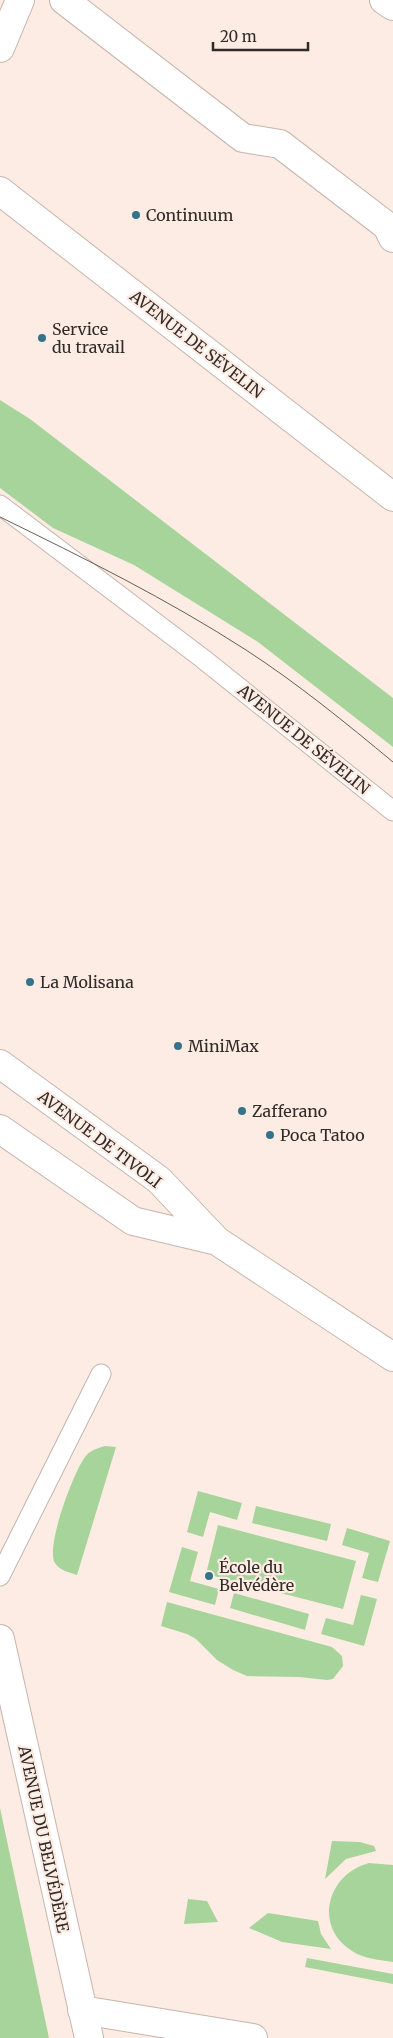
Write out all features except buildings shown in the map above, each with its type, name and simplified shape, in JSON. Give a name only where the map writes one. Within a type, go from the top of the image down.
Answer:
[{"type":"street","points":[[0,48],[20,0]]},
{"type":"street","points":[[64,0],[243,138],[280,144],[386,226],[393,238]]},
{"type":"street","points":[[384,0],[393,6]]},
{"type":"street","name":"AVENUE DE SÉVELIN","points":[[0,191],[393,497]]},
{"type":"street","name":"AVENUE DE TIVOLI","points":[[0,1064],[159,1180],[216,1241],[393,1357]]},
{"type":"street","name":"AVENUE DE TIVOLI","points":[[0,1129],[134,1220],[216,1241]]},
{"type":"street","name":"AVENUE DU BELVÉDÈRE","points":[[0,1639],[89,2038]]},
{"type":"street","points":[[82,2010],[254,2038]]},
{"type":"lane","name":"AVENUE DE SÉVELIN","points":[[0,505],[202,658],[393,811]]},
{"type":"lane","points":[[0,1576],[101,1374]]},
{"type":"green space","points":[[0,400],[30,419],[393,698],[393,747],[258,642],[134,565],[53,528],[0,488]]},
{"type":"green space","points":[[105,1446],[116,1447],[77,1575],[62,1570],[55,1563],[53,1555],[57,1528],[67,1495],[83,1460],[90,1452]]},
{"type":"green space","points":[[198,1491],[242,1503],[237,1520],[210,1512],[203,1537],[187,1532]]},
{"type":"green space","points":[[256,1506],[331,1524],[327,1541],[252,1523]]},
{"type":"green space","points":[[218,1525],[356,1561],[343,1609],[206,1574]]},
{"type":"green space","points":[[347,1528],[390,1541],[378,1582],[362,1578],[369,1553],[342,1545]]},
{"type":"green space","points":[[182,1547],[198,1552],[190,1581],[219,1589],[215,1605],[169,1592]]},
{"type":"green space","points":[[234,1593],[309,1614],[305,1630],[230,1608]]},
{"type":"green space","points":[[361,1595],[377,1599],[364,1646],[321,1634],[326,1618],[353,1625]]},
{"type":"green space","points":[[167,1602],[332,1647],[342,1656],[343,1666],[333,1679],[327,1680],[299,1677],[247,1676],[217,1660],[196,1639],[187,1634],[161,1626]]},
{"type":"green space","points":[[0,1808],[49,2038],[0,2038]]},
{"type":"green space","points":[[332,1841],[360,1842],[374,1846],[376,1851],[346,1859],[325,1879]]},
{"type":"green space","points":[[369,1863],[393,1865],[393,1962],[372,1959],[357,1954],[340,1941],[332,1929],[329,1916],[330,1902],[335,1889],[343,1878],[355,1869]]},
{"type":"green space","points":[[188,1899],[207,1901],[218,1922],[184,1924]]},
{"type":"green space","points":[[268,1913],[318,1921],[321,1934],[331,1949],[282,1942],[249,1928]]},
{"type":"green space","points":[[307,1958],[393,1974],[393,1984],[305,1967]]},
{"type":"tram line","points":[[0,517],[125,580],[216,631],[303,690],[393,762]]},
{"type":"place","name":"Continuum","points":[[136,215]]},
{"type":"place","name":"Service du travail","points":[[42,338]]},
{"type":"place","name":"La Molisana","points":[[30,982]]},
{"type":"place","name":"MiniMax","points":[[178,1046]]},
{"type":"place","name":"Zafferano","points":[[242,1111]]},
{"type":"place","name":"Poca Tatoo","points":[[270,1135]]},
{"type":"place","name":"École du Belvédère","points":[[209,1576]]}]
